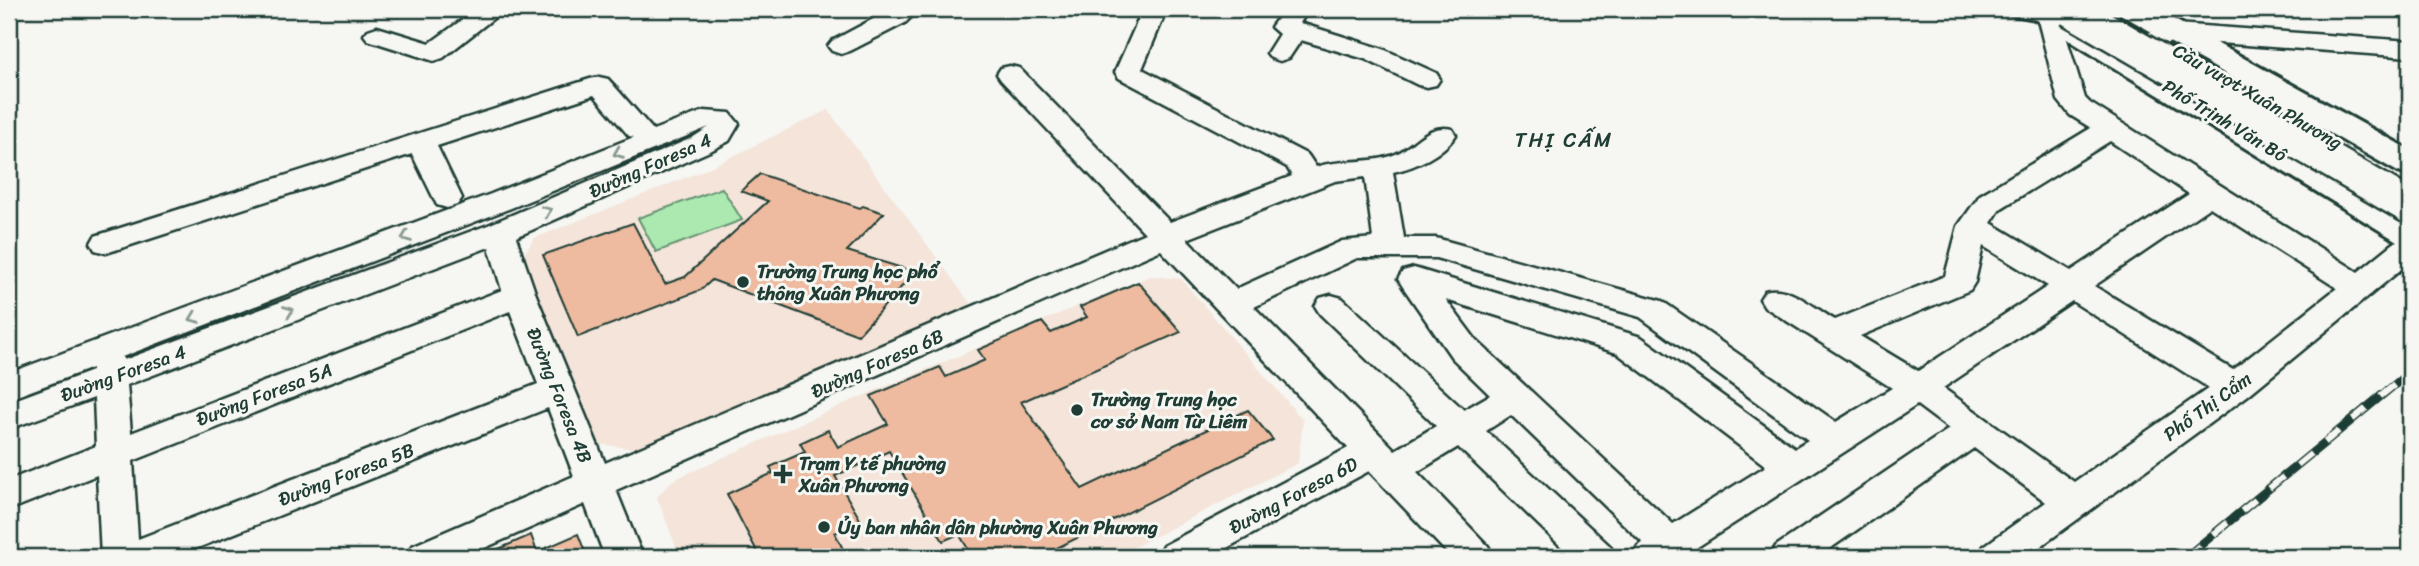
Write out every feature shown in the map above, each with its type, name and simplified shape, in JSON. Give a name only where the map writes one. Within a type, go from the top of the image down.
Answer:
[{"type":"main road","name":"Cầu vượt Xuân Phương","points":[[2107,9],[2410,183]]},
{"type":"main road","points":[[2133,9],[2410,164]]},
{"type":"main road","name":"Phố Trịnh Văn Bô","points":[[2053,11],[2112,52],[2410,232]]},
{"type":"main road","name":"Cầu vượt Xuân Phương","points":[[2053,11],[2410,207]]},
{"type":"street","points":[[400,69],[434,53],[493,9]]},
{"type":"street","points":[[841,46],[896,18],[907,9]]},
{"type":"street","points":[[1155,9],[1128,72],[1298,161],[1319,176]]},
{"type":"street","points":[[2016,9],[2053,11],[2072,100],[2108,130],[2359,288]]},
{"type":"street","points":[[1280,54],[1294,19],[1427,79]]},
{"type":"street","points":[[2112,52],[2176,32],[2410,49]]},
{"type":"street","points":[[377,35],[434,53]]},
{"type":"street","points":[[1010,74],[1475,557]]},
{"type":"street","points":[[106,243],[599,85],[639,130]]},
{"type":"street","name":"Đường Foresa 4","points":[[9,386],[108,364],[499,232],[702,144],[724,129],[723,120],[704,119],[501,201],[108,364],[9,416]]},
{"type":"street","points":[[1832,334],[1899,309],[1959,282],[1973,226],[1990,202],[2108,130]]},
{"type":"street","name":"Đường Foresa 6B","points":[[425,557],[1166,236],[1319,176],[1407,160],[1442,135]]},
{"type":"street","points":[[421,143],[447,198]]},
{"type":"street","points":[[1378,167],[1390,248]]},
{"type":"street","points":[[1794,467],[1629,345],[1414,279],[1464,349],[1514,397],[1660,551],[1794,467],[1835,440],[1919,388],[2210,194]]},
{"type":"street","points":[[1973,226],[2235,387]]},
{"type":"street","name":"Đường Foresa 4B","points":[[499,232],[520,295],[624,557]]},
{"type":"street","name":"Phố Thị Cẩm","points":[[1997,557],[2235,387],[2410,246]]},
{"type":"street","points":[[1232,304],[1353,248],[1436,248],[1651,309],[1835,440]]},
{"type":"street","name":"Đường Foresa 5A","points":[[9,495],[520,295]]},
{"type":"street","points":[[1776,299],[1919,388],[2073,501]]},
{"type":"street","points":[[1331,306],[1597,557]]},
{"type":"street","points":[[108,364],[120,557]]},
{"type":"street","name":"Đường Foresa 5B","points":[[134,557],[558,390]]},
{"type":"street","name":"Đường Foresa 6D","points":[[1176,557],[1382,461],[1461,429],[1514,397]]},
{"type":"street","points":[[1789,557],[1975,429]]},
{"type":"shaded area","name":"Trường Trung học phổ thông Xuân Phương","points":[[828,110],[973,307],[637,449],[598,444],[522,257],[535,238],[700,172]]},
{"type":"shaded area","name":"Trường Trung học cơ sở Nam Từ Liêm","points":[[1150,276],[1181,279],[1303,420],[1298,463],[1115,557],[680,557],[657,497],[673,480],[853,400]]},
{"type":"green space","points":[[722,188],[742,220],[656,252],[638,218]]},
{"type":"building","points":[[760,174],[860,208],[863,206],[884,213],[847,251],[915,272],[858,335],[712,280],[701,290],[578,337],[543,255],[633,223],[665,284],[685,277],[768,201],[741,191]]},
{"type":"building","points":[[1138,282],[1181,332],[1021,402],[1082,489],[1248,410],[1273,440],[1039,557],[973,557],[959,534],[943,541],[889,451],[835,476],[861,521],[835,533],[847,557],[760,557],[727,494],[773,473],[770,467],[805,452],[800,443],[828,430],[838,447],[888,424],[871,396],[940,367],[946,377],[985,360],[978,350],[1042,322],[1051,333],[1087,317],[1080,307]]},
{"type":"building","points":[[578,534],[587,557],[480,557],[531,535],[537,552]]},
{"type":"railway","points":[[2186,557],[2410,372]]},
{"type":"place","name":"Trường Trung học phổ thông Xuân Phương","points":[[743,282]]},
{"type":"place","name":"Trường Trung học cơ sở Nam Từ Liêm","points":[[1077,410]]},
{"type":"place","name":"Trạm Y tế phường Xuân Phương","points":[[783,474]]},
{"type":"place","name":"Ủy ban nhân dân phường Xuân Phương","points":[[824,527]]},
{"type":"district","name":"THỊ CẤM","points":[[1564,140]]}]
